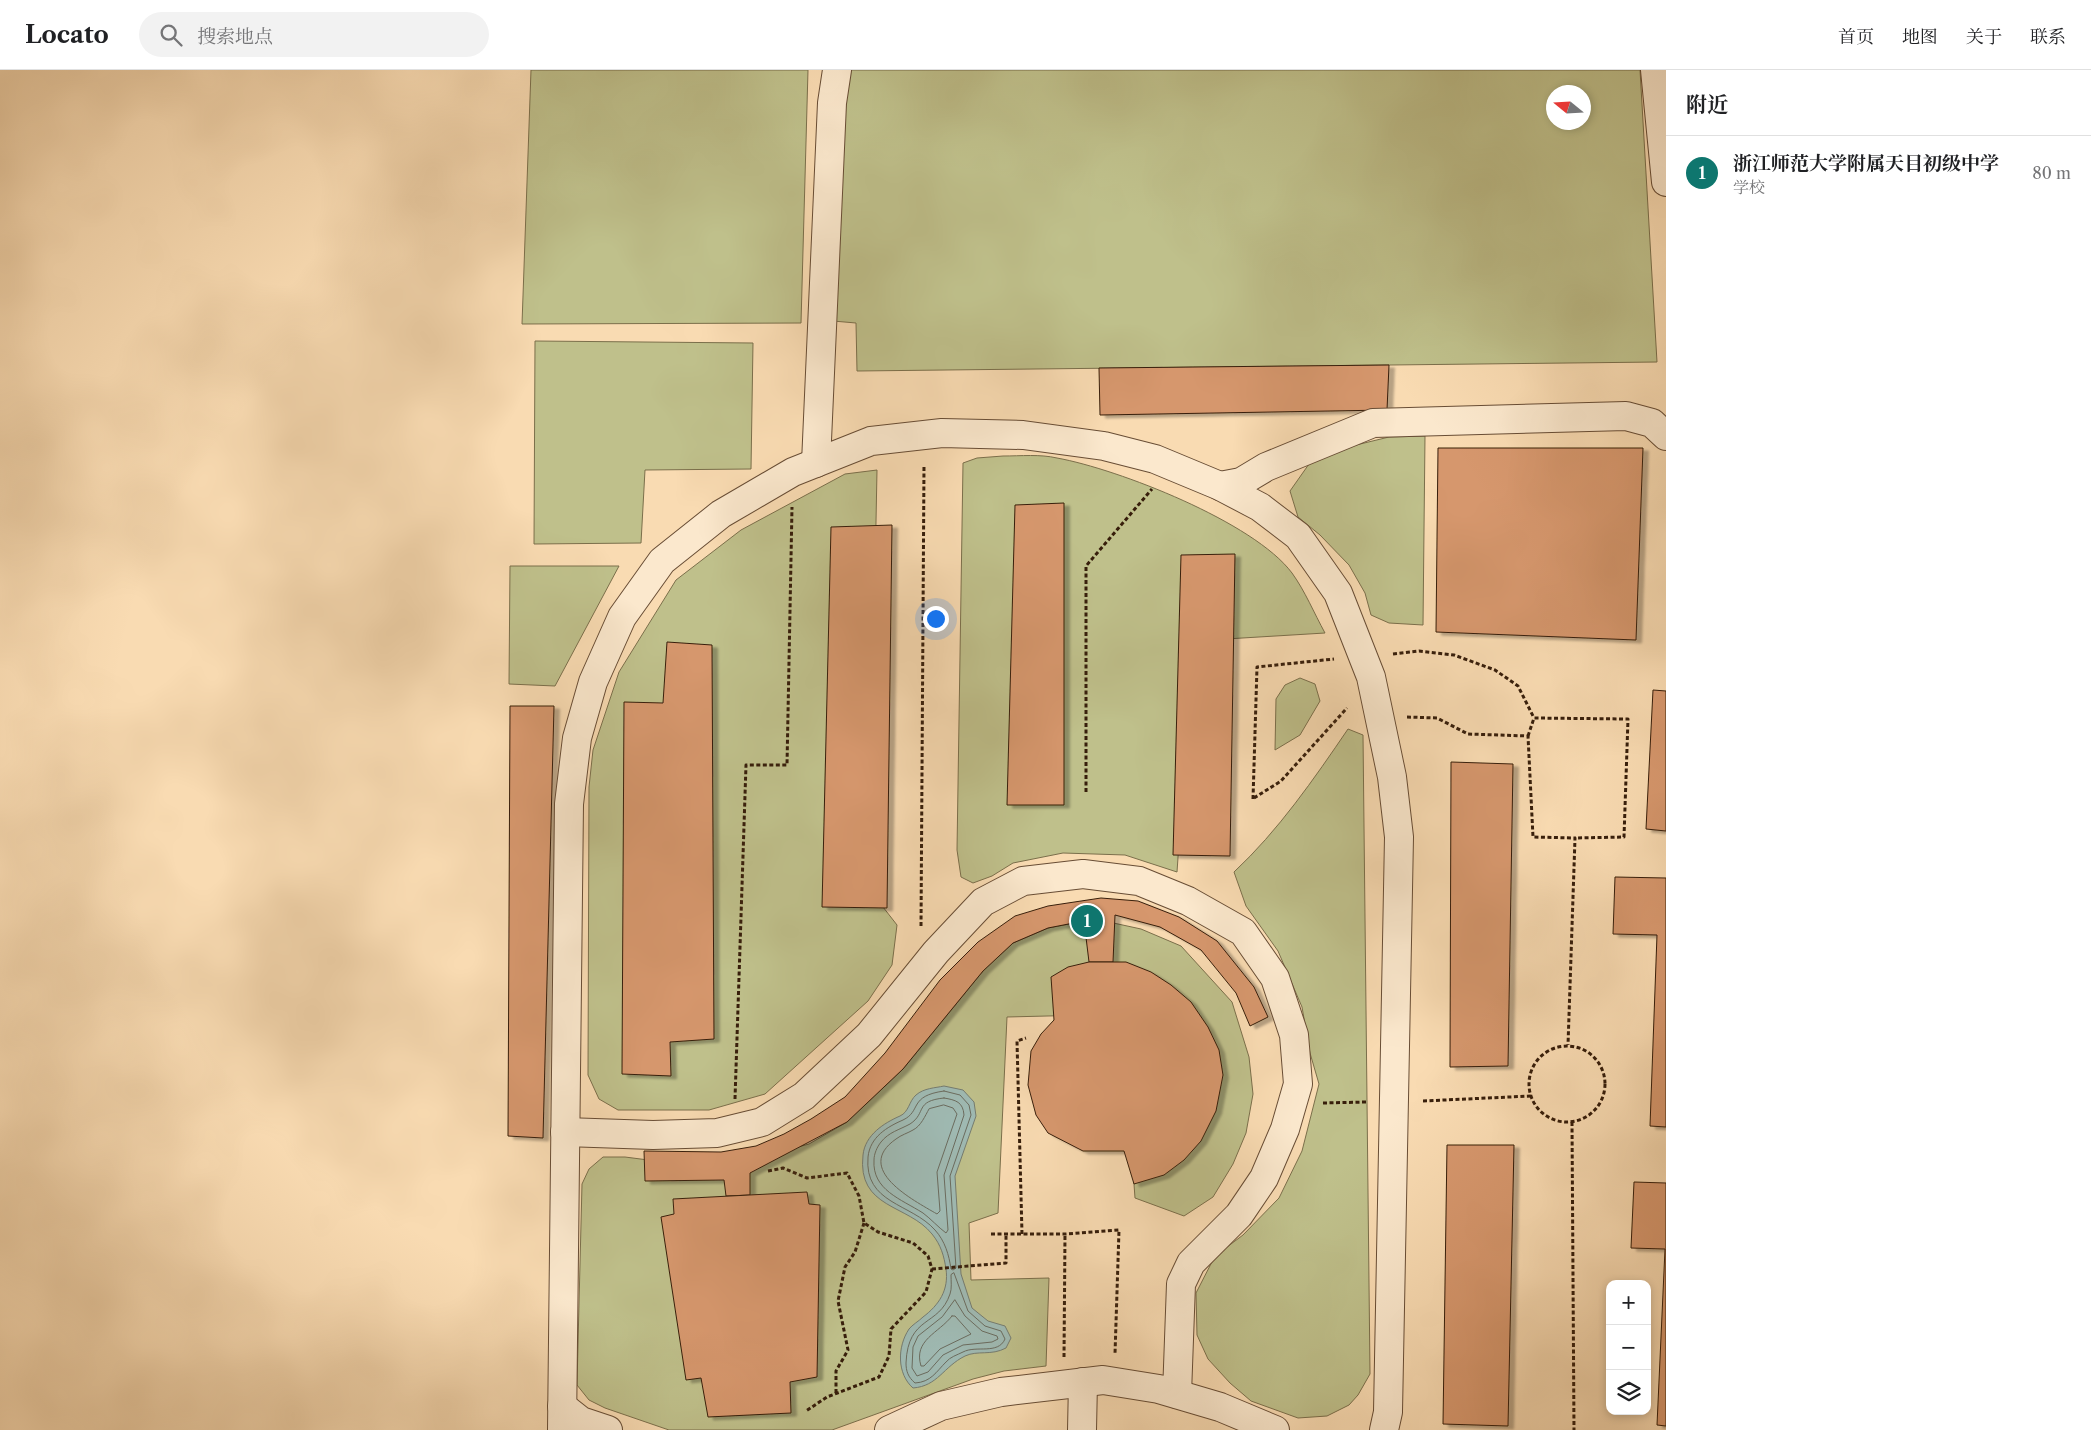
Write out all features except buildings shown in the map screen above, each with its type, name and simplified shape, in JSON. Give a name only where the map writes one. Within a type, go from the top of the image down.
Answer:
[{"type":"street","points":[[805,468],[832,103],[838,70]]},
{"type":"street","points":[[1655,70],[1666,182]]},
{"type":"street","points":[[1220,486],[1241,482],[1266,467],[1373,423],[1626,416],[1652,423],[1666,436]]},
{"type":"street","points":[[608,1430],[581,1421],[562,1418],[569,804],[577,738],[593,682],[622,617],[662,561],[721,514],[805,468],[871,441],[942,433],[1023,435],[1104,446],[1155,459],[1220,486],[1260,507],[1298,536],[1338,593],[1363,657],[1377,704],[1392,777],[1399,837],[1388,1402],[1384,1430]]},
{"type":"street","points":[[565,1132],[653,1135],[717,1134],[762,1122],[804,1096],[868,1035],[920,972],[983,902],[1023,881],[1083,874],[1138,881],[1188,901],[1243,932],[1275,978],[1294,1035],[1298,1084],[1285,1129],[1264,1178],[1239,1215],[1191,1264],[1181,1284],[1177,1394]]},
{"type":"street","points":[[888,1430],[941,1406],[1001,1392],[1103,1380],[1159,1389],[1177,1394],[1220,1407],[1275,1430]]},
{"type":"street","points":[[1073,1384],[1082,1430]]},
{"type":"path","points":[[920,972],[924,435]]},
{"type":"path","points":[[1086,792],[1086,566],[1172,466]]},
{"type":"path","points":[[734,1129],[746,766],[787,765],[805,468]]},
{"type":"path","points":[[1528,736],[1468,734],[1437,718],[1377,704],[1347,708],[1281,781],[1253,799],[1257,667],[1419,652],[1454,655],[1495,670],[1518,686],[1534,718],[1528,736],[1534,837],[1624,837],[1628,719],[1534,718]]},
{"type":"path","points":[[1568,1045],[1575,838]]},
{"type":"path","points":[[1022,1234],[1017,1040],[1026,1038]]},
{"type":"path","points":[[1568,1045],[1580,1047],[1591,1053],[1599,1062],[1604,1073],[1606,1086],[1603,1099],[1596,1110],[1585,1119],[1559,1122],[1547,1117],[1537,1108],[1530,1096],[1528,1084],[1530,1072],[1540,1057],[1556,1047],[1568,1045]]},
{"type":"path","points":[[1572,1122],[1574,1430]]},
{"type":"path","points":[[768,1171],[783,1168],[807,1178],[847,1173],[859,1196],[864,1223],[855,1252],[845,1267],[838,1301],[848,1350],[836,1371],[836,1393]]},
{"type":"path","points":[[806,1411],[836,1393],[879,1377],[889,1356],[891,1329],[926,1292],[932,1269],[928,1256],[913,1243],[878,1232],[864,1223]]},
{"type":"path","points":[[991,1234],[1065,1234],[1119,1230],[1114,1382]]},
{"type":"path","points":[[932,1269],[1006,1263],[1006,1234]]},
{"type":"path","points":[[1065,1234],[1073,1384]]},
{"type":"green space","points":[[531,70],[808,70],[801,323],[522,324]]},
{"type":"green space","points":[[849,70],[1640,70],[1657,362],[857,371],[856,323],[833,321],[844,108]]},
{"type":"green space","points":[[535,341],[753,343],[751,469],[645,470],[641,543],[534,544]]},
{"type":"green space","points":[[1425,436],[1423,625],[1389,623],[1371,615],[1365,593],[1349,565],[1320,535],[1298,517],[1290,491],[1309,464],[1352,446],[1389,437]]},
{"type":"green space","points":[[1044,456],[1083,464],[1148,486],[1217,517],[1248,535],[1273,554],[1292,573],[1325,633],[1193,641],[1177,872],[1125,855],[1063,853],[1013,863],[992,876],[973,883],[961,877],[957,850],[963,463],[977,458]]},
{"type":"green space","points":[[877,470],[869,889],[897,925],[892,965],[868,1001],[765,1094],[709,1110],[618,1110],[599,1099],[588,1075],[589,787],[593,750],[619,672],[676,580],[741,530],[845,474]]},
{"type":"green space","points":[[510,566],[619,566],[555,686],[509,684]]},
{"type":"green space","points":[[1300,678],[1315,684],[1320,701],[1300,735],[1275,750],[1276,699],[1285,685]]},
{"type":"green space","points":[[1348,729],[1363,735],[1370,1374],[1358,1395],[1349,1405],[1327,1416],[1298,1418],[1251,1401],[1230,1383],[1208,1359],[1197,1335],[1196,1293],[1215,1256],[1243,1235],[1279,1198],[1302,1151],[1319,1084],[1310,1053],[1302,1007],[1278,951],[1246,906],[1234,872],[1280,822],[1309,785]]},
{"type":"green space","points":[[1095,919],[1141,929],[1181,946],[1232,1002],[1249,1057],[1253,1094],[1246,1133],[1233,1164],[1213,1197],[1184,1216],[1135,1198],[1123,1033],[1088,1015],[1007,1017],[998,1213],[969,1223],[971,1280],[1049,1278],[1046,1366],[1004,1371],[973,1379],[832,1430],[669,1430],[605,1408],[589,1400],[577,1385],[582,1184],[589,1169],[603,1157],[625,1157],[718,1169],[809,1144],[847,1122],[903,1069],[983,971],[1013,943],[1048,928]]},
{"type":"water","points":[[944,1086],[963,1090],[974,1102],[976,1116],[955,1176],[961,1274],[972,1308],[988,1321],[1005,1326],[1011,1338],[1006,1348],[995,1352],[975,1353],[965,1356],[957,1360],[929,1384],[913,1388],[904,1375],[900,1360],[902,1344],[909,1329],[934,1307],[942,1296],[946,1284],[946,1269],[940,1246],[932,1234],[922,1224],[886,1204],[868,1186],[863,1173],[863,1155],[867,1141],[871,1136],[882,1126],[903,1114],[916,1095],[926,1090]]},
{"type":"place","name":"浙江师范大学附属天目初级中学","points":[[1087,921]]}]
